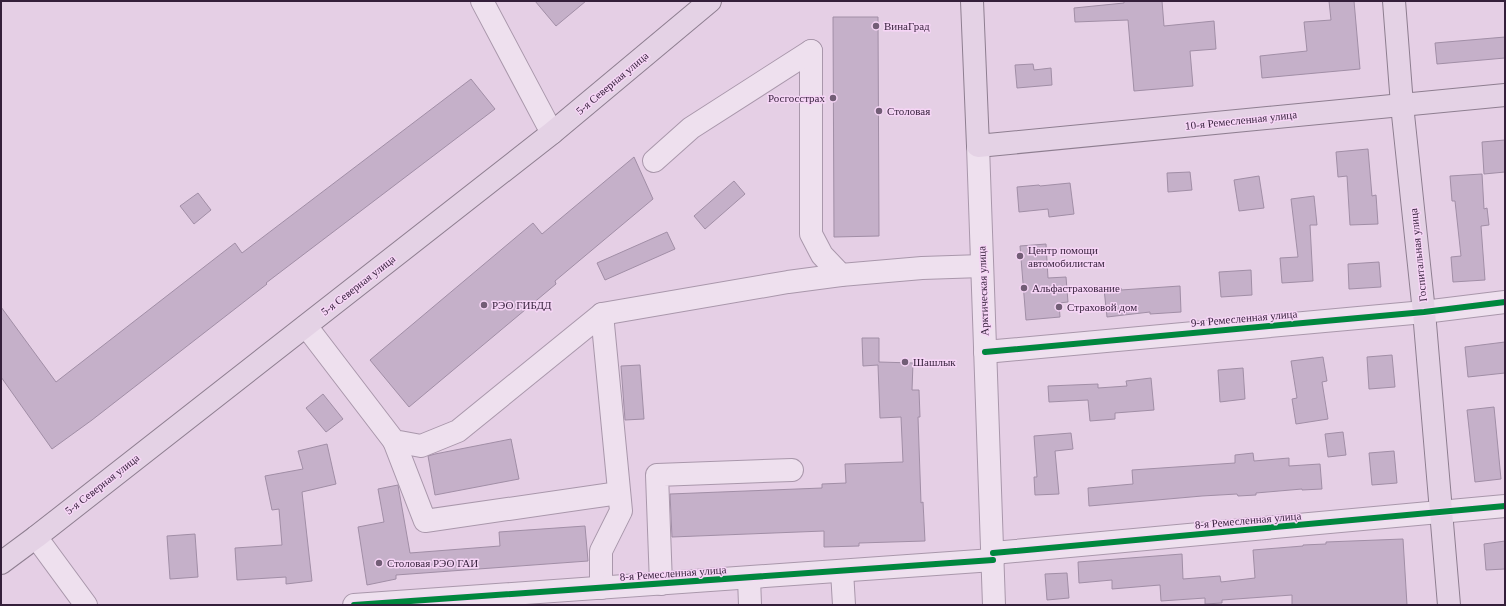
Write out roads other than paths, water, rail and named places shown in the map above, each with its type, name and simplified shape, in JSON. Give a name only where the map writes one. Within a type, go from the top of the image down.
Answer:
[{"type":"main road","name":"5-я Северная улица","points":[[1,563],[552,133],[710,1]]},
{"type":"main road","name":"Арктическая улица","points":[[972,1],[978,146]]},
{"type":"main road","name":"Госпитальная улица","points":[[1394,1],[1402,105],[1424,312],[1449,605]]},
{"type":"main road","name":"10-я Ремесленная улица","points":[[978,146],[1505,95]]},
{"type":"street","points":[[482,1],[552,133]]},
{"type":"street","points":[[654,160],[691,128],[810,51],[811,234],[822,255],[841,275]]},
{"type":"street","name":"Арктическая улица","points":[[978,146],[994,605]]},
{"type":"street","points":[[394,441],[421,446],[458,431],[602,314],[781,283],[841,275],[922,268],[982,266]]},
{"type":"street","name":"9-я Ремесленная улица","points":[[985,352],[1424,312],[1505,302]]},
{"type":"street","points":[[601,588],[601,551],[621,511],[602,314]]},
{"type":"street","points":[[306,326],[394,441],[425,521],[619,493]]},
{"type":"street","points":[[661,584],[657,475],[792,470]]},
{"type":"street","name":"8-я Ремесленная улица","points":[[354,605],[842,571],[1505,506]]},
{"type":"street","points":[[36,537],[86,605]]},
{"type":"street","points":[[842,571],[844,605]]},
{"type":"street","points":[[749,578],[750,605]]},
{"type":"place","name":"ВинаГрад","points":[[876,26]]},
{"type":"place","name":"Росгосстрах","points":[[833,98]]},
{"type":"place","name":"Столовая","points":[[879,111]]},
{"type":"place","name":"Центр помощи автомобилистам","points":[[1020,256]]},
{"type":"place","name":"Альфастрахование","points":[[1024,288]]},
{"type":"place","name":"РЭО ГИБДД","points":[[484,305]]},
{"type":"place","name":"Страховой дом","points":[[1059,307]]},
{"type":"place","name":"Шашлык","points":[[905,362]]},
{"type":"place","name":"Столовая РЭО ГАИ","points":[[379,563]]}]
